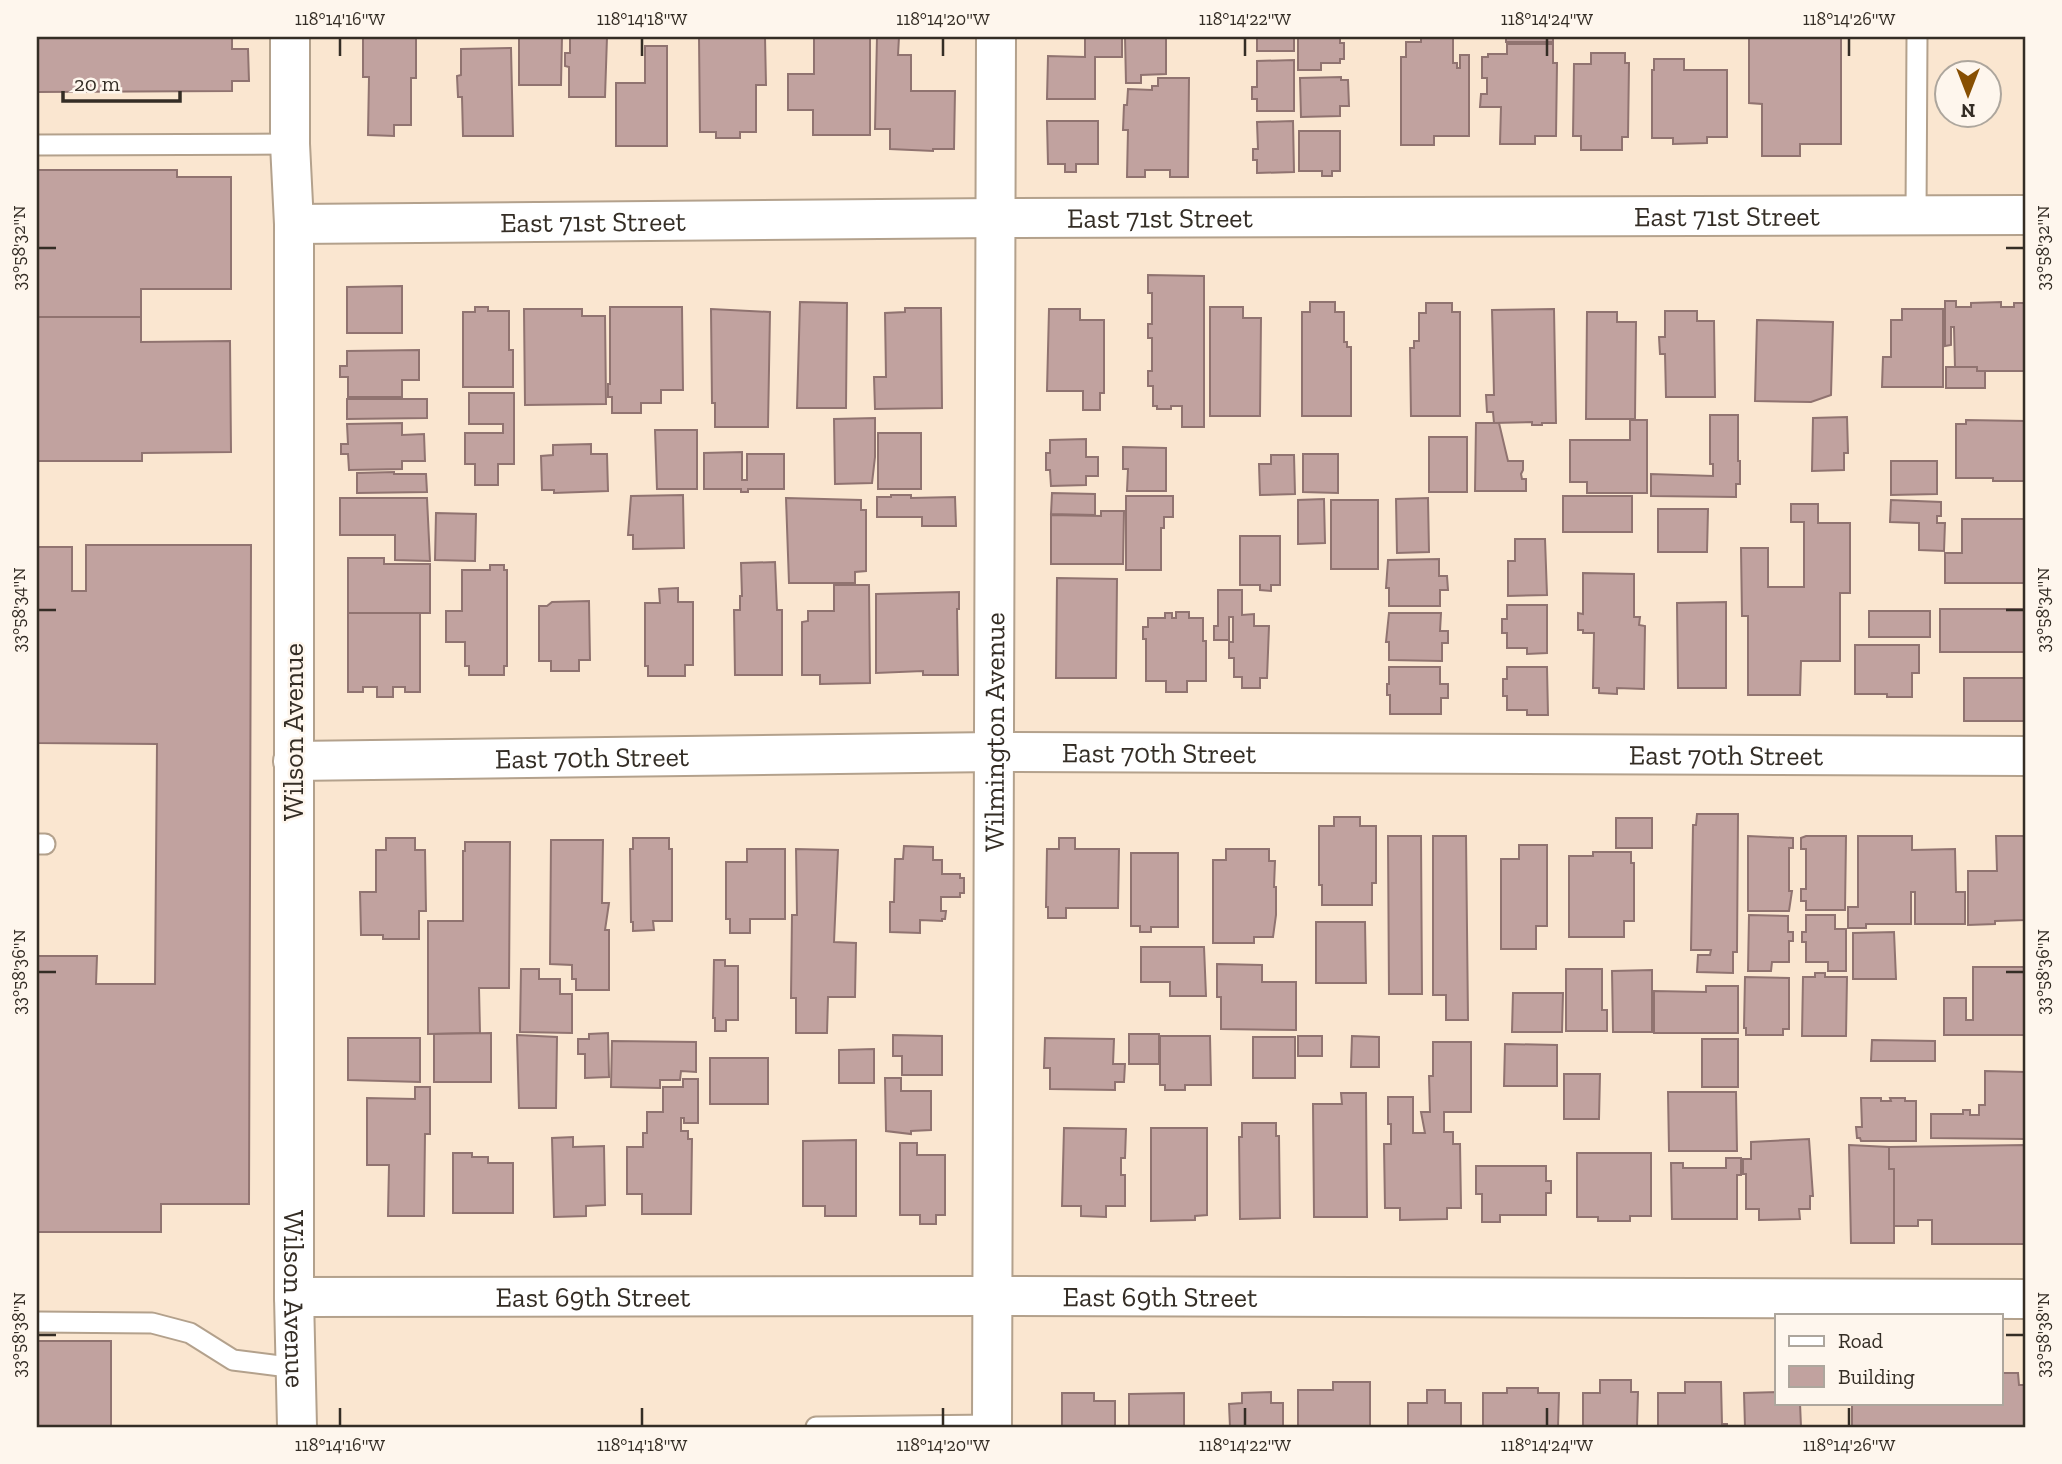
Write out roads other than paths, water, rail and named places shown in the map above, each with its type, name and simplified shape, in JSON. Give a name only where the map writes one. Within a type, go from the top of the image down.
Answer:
[{"type":"street","name":"Wilson Avenue","points":[[290,37],[293,224],[294,1297],[297,1427]]},
{"type":"street","name":"Wilmington Avenue","points":[[992,1426],[996,37]]},
{"type":"street","name":"East 71st Street","points":[[293,224],[997,218],[2025,215]]},
{"type":"street","name":"East 70th Street","points":[[293,761],[994,752],[2025,755]]},
{"type":"street","name":"East 69th Street","points":[[294,1297],[2025,1299]]},
{"type":"lane","points":[[1916,215],[1917,37]]},
{"type":"lane","points":[[37,145],[290,144]]},
{"type":"lane","points":[[37,1322],[152,1323],[190,1334],[233,1360],[296,1368]]},
{"type":"lane","points":[[816,1427],[992,1426]]}]
